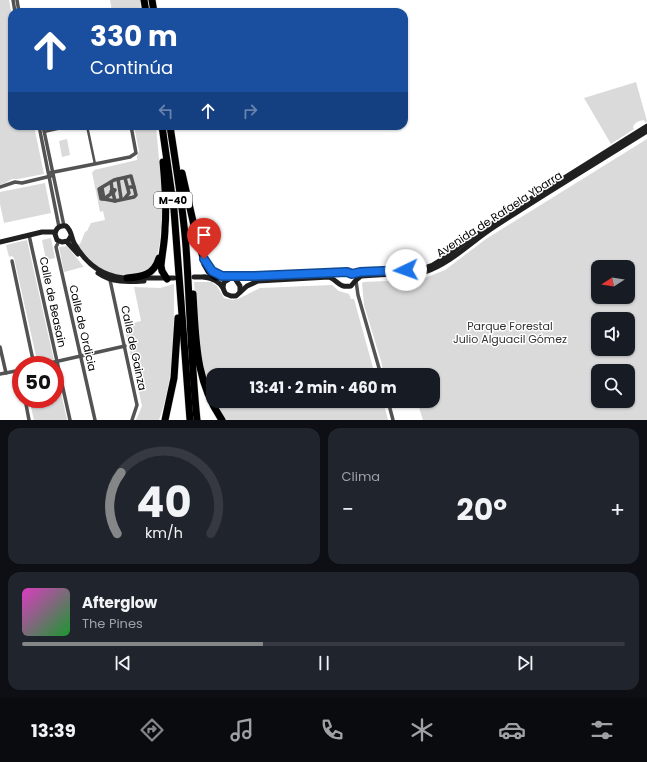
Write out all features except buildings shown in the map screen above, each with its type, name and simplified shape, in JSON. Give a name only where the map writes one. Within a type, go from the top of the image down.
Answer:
[{"type":"highway","points":[[161,130],[166,188],[166,218],[161,266],[162,271],[174,277],[175,367],[172,392],[165,420]]},
{"type":"highway","name":"M-40","points":[[162,130],[174,210],[174,277],[190,420]]},
{"type":"highway","name":"M-40","points":[[170,130],[183,211],[197,420]]},
{"type":"highway","points":[[171,130],[195,230],[203,256],[208,269],[216,277]]},
{"type":"highway","points":[[127,278],[146,275],[155,268],[159,258],[166,218]]},
{"type":"highway","points":[[186,247],[190,264],[199,368],[208,395],[222,420]]},
{"type":"highway","points":[[203,256],[208,267],[222,276],[254,276]]},
{"type":"main road","name":"Avenida de Rafaela Ybarra","points":[[194,278],[216,277],[236,280],[254,276],[347,272],[352,274],[360,272],[420,269],[433,265],[505,215],[647,126]]},
{"type":"main road","name":"Avenida de Rafaela Ybarra","points":[[347,286],[351,286],[362,276],[416,273],[435,269],[494,228],[647,132]]},
{"type":"main road","points":[[0,242],[42,232],[55,232],[62,226],[70,230],[75,244],[83,256],[94,267],[112,276],[127,278],[174,277]]},
{"type":"main road","points":[[55,232],[56,238],[59,241],[67,242],[87,265],[100,275],[110,280],[134,282],[174,277]]},
{"type":"main road","points":[[67,242],[71,236]]},
{"type":"main road","points":[[339,285],[337,278],[342,273]]},
{"type":"main road","points":[[352,274],[355,281]]},
{"type":"main road","points":[[204,277],[215,280],[223,287],[224,292],[230,296],[236,296],[252,283],[265,280],[329,277],[334,279],[339,285],[347,286]]},
{"type":"main road","points":[[223,287],[224,282],[229,279]]},
{"type":"main road","points":[[236,280],[240,286],[240,292]]},
{"type":"street","points":[[40,130],[62,226]]},
{"type":"street","points":[[51,174],[44,132],[53,130]]},
{"type":"street","points":[[89,130],[95,164]]},
{"type":"street","points":[[0,187],[15,182],[22,183],[51,174],[130,157],[136,153],[132,130]]},
{"type":"street","points":[[104,199],[101,199],[99,189],[118,179],[131,177],[129,194],[123,195]]},
{"type":"street","points":[[104,199],[114,194],[135,197],[129,189],[125,178]]},
{"type":"street","points":[[118,179],[123,195]]},
{"type":"street","points":[[110,182],[114,194]]},
{"type":"street","points":[[123,195],[129,189]]},
{"type":"street","points":[[104,199],[114,194],[126,196],[129,189]]},
{"type":"street","name":"Calle de Beasain","points":[[29,236],[56,356]]},
{"type":"street","name":"Calle de Ordicia","points":[[59,241],[56,247],[95,420]]},
{"type":"street","points":[[12,261],[32,356]]},
{"type":"street","name":"Calle de Gainza","points":[[110,280],[138,405],[132,420]]},
{"type":"street","points":[[355,281],[379,368]]},
{"type":"street","points":[[347,286],[354,289],[358,295]]},
{"type":"street","points":[[64,359],[125,346]]},
{"type":"street","points":[[0,348],[6,373]]},
{"type":"street","points":[[0,374],[12,372]]},
{"type":"street","name":"Calle de Beasain","points":[[64,393],[70,420]]},
{"type":"street","points":[[27,408],[29,420]]},
{"type":"street","points":[[390,408],[393,420]]},
{"type":"green space","points":[[0,0],[9,0],[10,8],[8,8],[8,130],[35,130],[44,174],[12,179],[0,185]]},
{"type":"green space","points":[[110,0],[140,0],[141,8],[111,8]]},
{"type":"green space","points":[[636,82],[647,121],[645,123],[644,120],[639,121],[634,125],[634,129],[611,144],[584,98]]},
{"type":"green space","points":[[135,130],[156,130],[162,192],[160,241],[156,261],[152,269],[132,276],[124,277],[101,268],[88,258],[78,245],[80,244],[91,223],[105,220],[103,211],[100,212],[92,172],[94,170],[137,160],[139,151]]},
{"type":"green space","points":[[67,139],[70,155],[62,157],[59,141]]},
{"type":"green space","name":"Parque Forestal Julio Alguacil Gómez","points":[[647,139],[647,420],[423,420],[419,408],[440,408],[440,368],[382,368],[364,305],[362,283],[425,278],[445,270],[486,239]]},
{"type":"green space","points":[[45,183],[51,213],[4,223],[0,204],[0,192]]},
{"type":"green space","points":[[51,238],[55,258],[46,260],[42,240]]},
{"type":"green space","points":[[27,240],[53,356],[36,356],[14,258],[12,256],[9,257],[6,245]]},
{"type":"green space","points":[[67,246],[84,267],[64,272],[59,247]]},
{"type":"green space","points":[[194,282],[211,282],[217,286],[224,298],[232,300],[238,299],[260,288],[332,285],[339,291],[349,294],[351,299],[354,299],[373,368],[206,368],[206,378],[197,327]]},
{"type":"green space","points":[[174,284],[174,319],[171,370],[164,404],[159,420],[136,420],[142,406],[124,325],[141,321],[134,287],[160,288]]},
{"type":"green space","points":[[64,406],[67,420],[34,420],[31,408],[64,408]]},
{"type":"green space","points":[[218,408],[385,408],[388,420],[226,420]]},
{"type":"route","points":[[204,259],[212,271],[222,276],[347,272],[352,274],[360,272],[406,270]]}]
